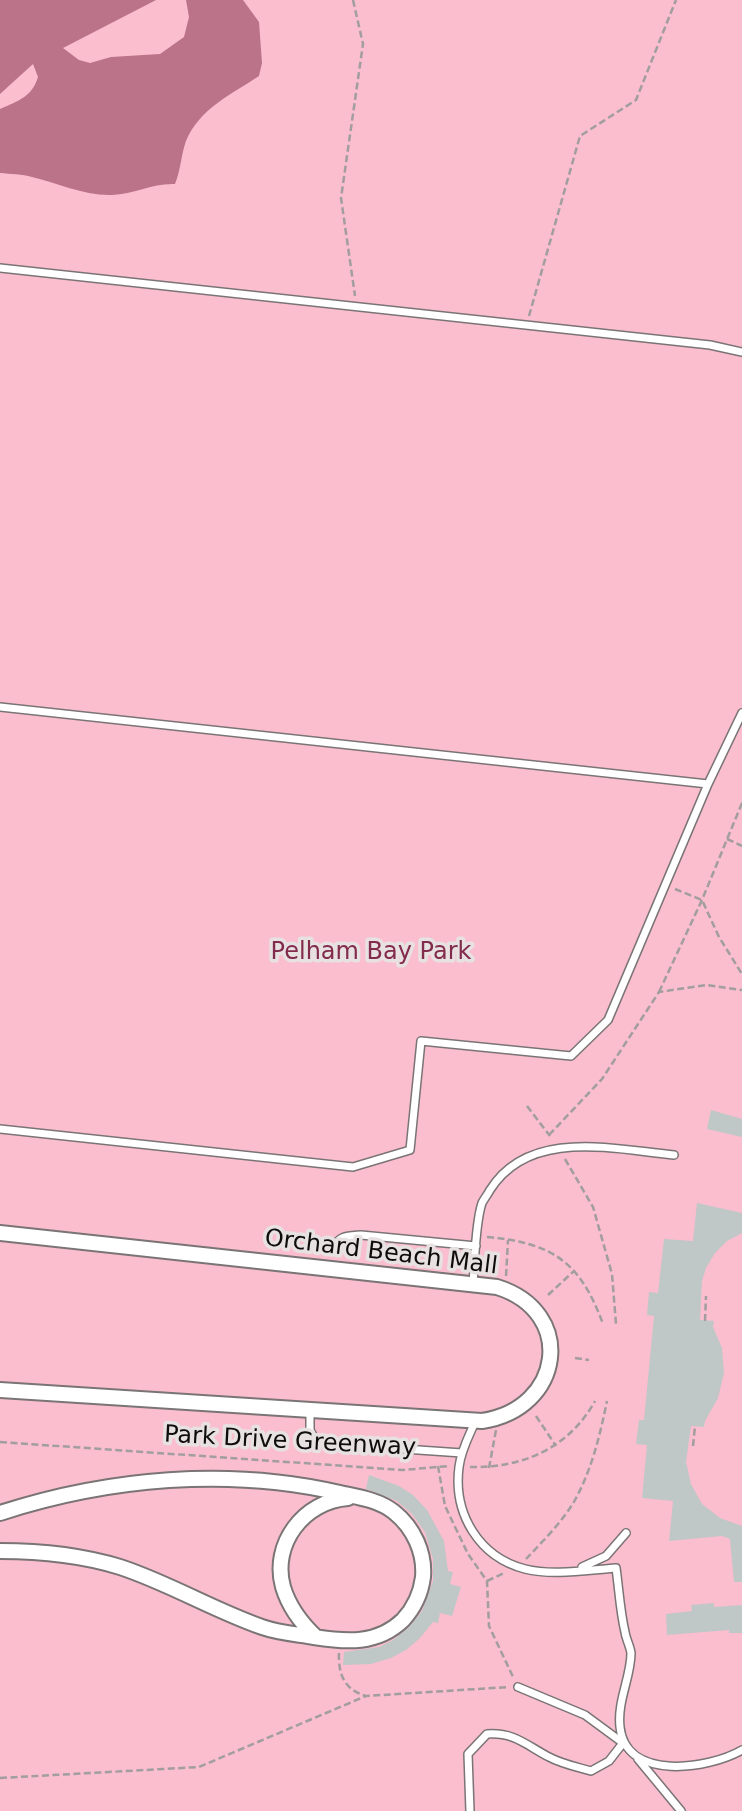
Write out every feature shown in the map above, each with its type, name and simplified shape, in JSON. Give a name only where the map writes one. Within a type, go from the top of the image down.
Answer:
[{"type":"street","name":"Orchard Beach Mall","points":[[0,1233],[473,1283],[509,1291],[532,1308],[547,1331],[551,1357],[542,1382],[526,1405],[508,1415],[475,1422],[0,1390]]},
{"type":"street","points":[[0,1513],[90,1490],[180,1480],[281,1483],[359,1497],[382,1504],[404,1521],[419,1547],[422,1581],[416,1602],[399,1624],[381,1635],[341,1642],[261,1627],[148,1578],[97,1561],[46,1553],[0,1551]]},
{"type":"street","points":[[316,1637],[298,1617],[287,1599],[281,1579],[282,1555],[297,1523],[312,1509],[332,1500],[359,1497]]},
{"type":"lane","points":[[0,268],[710,345],[742,352]]},
{"type":"lane","points":[[0,707],[708,784]]},
{"type":"lane","points":[[0,1129],[353,1167],[410,1150],[421,1041],[571,1056],[608,1020],[708,784],[742,713]]},
{"type":"lane","points":[[473,1283],[482,1203],[504,1171],[517,1161],[559,1148],[593,1147],[674,1155]]},
{"type":"lane","points":[[333,1248],[338,1239],[345,1236],[476,1246]]},
{"type":"lane","points":[[310,1411],[310,1430],[317,1444],[462,1453]]},
{"type":"lane","points":[[470,1811],[468,1754],[487,1734],[503,1733],[551,1758],[591,1771],[609,1761],[623,1743],[620,1707],[631,1653],[625,1632],[616,1568],[553,1572],[519,1567],[493,1555],[480,1543],[463,1511],[459,1490],[462,1453],[475,1422]]},
{"type":"lane","points":[[575,1570],[606,1556],[626,1534]]},
{"type":"lane","points":[[518,1687],[585,1716],[623,1743],[681,1811]]},
{"type":"lane","points":[[635,1756],[672,1767],[691,1767],[730,1757],[742,1750]]},
{"type":"path","points":[[353,0],[363,44],[341,198],[356,307]]},
{"type":"path","points":[[527,325],[580,136],[636,100],[676,0]]},
{"type":"path","points":[[549,1135],[602,1079],[659,992],[702,900],[742,803]]},
{"type":"path","points":[[727,839],[742,846]]},
{"type":"path","points":[[676,889],[702,900],[719,937],[742,974]]},
{"type":"path","points":[[659,992],[707,985],[742,990]]},
{"type":"path","points":[[527,1106],[559,1148],[593,1207],[612,1274],[616,1324]]},
{"type":"path","points":[[477,1236],[541,1246],[574,1271],[594,1301],[603,1324]]},
{"type":"path","points":[[505,1286],[508,1239]]},
{"type":"path","points":[[548,1295],[574,1271]]},
{"type":"path","points":[[705,1321],[706,1296]]},
{"type":"path","points":[[575,1358],[589,1360]]},
{"type":"path","name":"Park Drive Greenway","points":[[0,1441],[403,1470],[438,1465],[489,1468],[539,1456],[556,1446],[572,1433],[595,1401]]},
{"type":"path","points":[[0,1778],[199,1767],[366,1696],[518,1687],[489,1626],[487,1581],[519,1567],[575,1500],[597,1448],[607,1401]]},
{"type":"path","points":[[536,1416],[556,1446]]},
{"type":"path","points":[[489,1468],[497,1424]]},
{"type":"path","points":[[693,1446],[695,1426]]},
{"type":"path","points":[[341,1642],[339,1663],[344,1679],[354,1692],[366,1696]]},
{"type":"green space","name":"Pelham Bay Park","points":[[19,0],[742,0],[742,1811],[0,1811],[0,38]]},
{"type":"shaded area","points":[[0,0],[156,0],[63,48],[79,60],[90,63],[111,57],[160,54],[184,37],[189,17],[186,0],[243,0],[259,22],[262,63],[259,76],[217,103],[199,120],[186,141],[175,184],[102,195],[28,176],[0,173],[0,109],[28,94],[38,77],[33,64],[0,94]]},
{"type":"building","points":[[711,1110],[742,1119],[742,1137],[707,1129]]},
{"type":"building","points":[[697,1203],[742,1213],[742,1233],[727,1241],[715,1253],[702,1281],[700,1320],[714,1321],[713,1327],[722,1348],[724,1373],[718,1398],[704,1427],[691,1426],[686,1462],[691,1484],[702,1504],[720,1518],[742,1526],[742,1582],[734,1582],[730,1539],[722,1536],[669,1541],[673,1501],[642,1498],[647,1445],[636,1444],[639,1420],[644,1420],[654,1316],[647,1315],[649,1292],[658,1293],[664,1239],[693,1241]]},
{"type":"building","points":[[369,1475],[399,1486],[413,1495],[427,1510],[444,1541],[448,1571],[453,1572],[450,1584],[461,1587],[452,1616],[440,1613],[438,1623],[433,1622],[406,1650],[371,1664],[343,1665],[344,1652],[379,1647],[408,1628],[422,1611],[433,1581],[433,1559],[425,1532],[412,1514],[397,1501],[366,1489]]},
{"type":"building","points":[[714,1603],[714,1607],[742,1605],[742,1633],[729,1633],[729,1630],[667,1635],[666,1614],[692,1611],[691,1605]]}]
